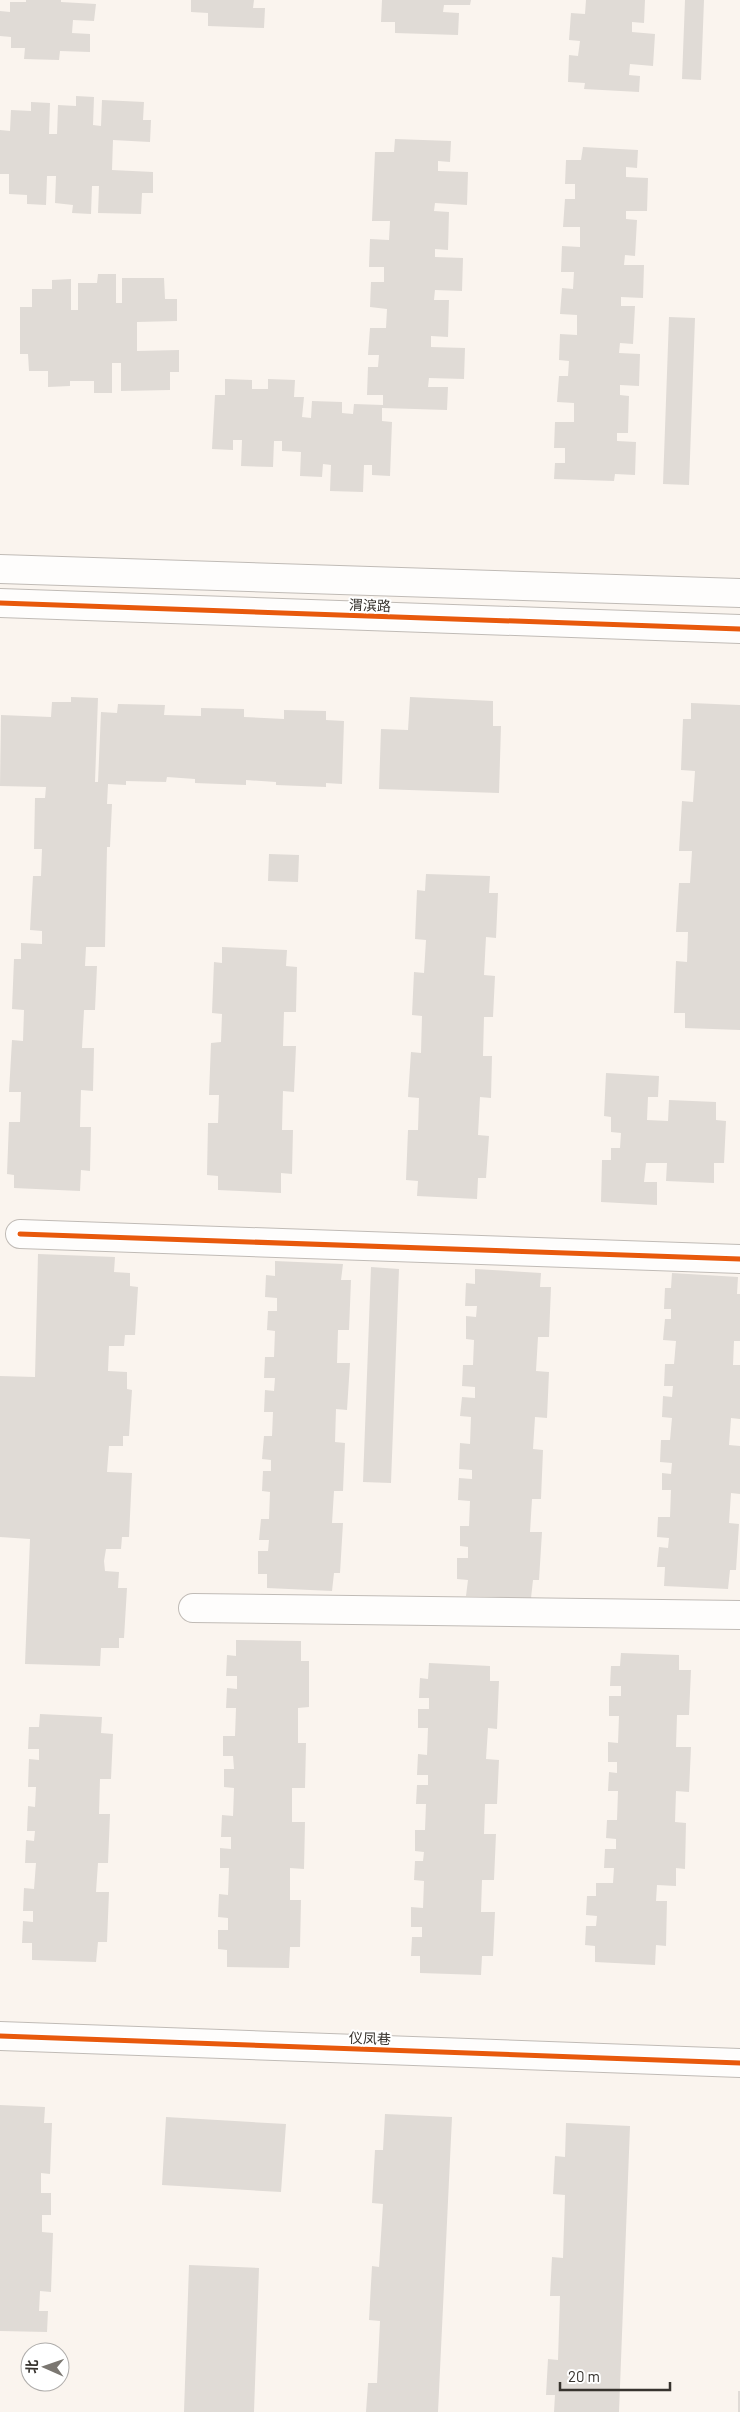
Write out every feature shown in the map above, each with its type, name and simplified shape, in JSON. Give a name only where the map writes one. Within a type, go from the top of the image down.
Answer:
[{"type":"street","name":"渭滨路","points":[[0,569],[740,593]]},
{"type":"street","name":"渭滨路","points":[[0,603],[740,629]]},
{"type":"street","points":[[20,1234],[740,1259]]},
{"type":"street","points":[[193,1608],[740,1615]]},
{"type":"street","name":"仪凤巷","points":[[0,2036],[740,2063]]},
{"type":"building","points":[[26,0],[61,0],[61,2],[96,4],[94,21],[73,20],[72,33],[90,34],[90,52],[60,51],[59,60],[24,59],[25,48],[11,48],[11,37],[0,36],[0,11],[10,12],[10,2],[26,2]]},
{"type":"building","points":[[191,0],[254,0],[253,8],[265,8],[264,28],[208,26],[208,13],[191,12]]},
{"type":"building","points":[[382,0],[471,0],[470,5],[444,5],[443,12],[459,13],[458,35],[395,33],[395,22],[381,22]]},
{"type":"building","points":[[586,0],[645,0],[644,23],[632,22],[632,32],[655,34],[653,66],[630,64],[629,75],[640,76],[639,92],[584,89],[585,83],[568,82],[569,55],[578,56],[580,41],[569,40],[571,13],[585,14]]},
{"type":"building","points":[[685,0],[704,0],[701,80],[682,79]]},
{"type":"building","points":[[76,96],[94,97],[93,125],[101,126],[102,100],[144,102],[143,120],[151,120],[150,142],[113,140],[112,170],[153,172],[153,193],[142,193],[141,214],[98,213],[99,186],[92,186],[91,214],[72,213],[73,205],[55,203],[56,176],[47,176],[46,205],[27,204],[27,195],[9,194],[9,174],[0,174],[0,130],[10,131],[11,110],[31,111],[31,102],[50,103],[49,134],[57,134],[58,105],[76,106]]},
{"type":"building","points":[[395,139],[451,141],[450,162],[438,161],[438,171],[468,172],[467,205],[435,203],[434,211],[449,212],[448,250],[435,249],[435,257],[463,258],[462,291],[435,290],[434,300],[449,300],[448,337],[431,336],[431,347],[465,348],[464,379],[429,378],[428,387],[448,387],[447,410],[382,408],[382,421],[392,422],[390,476],[372,475],[372,465],[364,465],[363,492],[330,491],[331,465],[323,464],[322,477],[300,476],[301,452],[282,451],[282,441],[274,441],[273,467],[241,466],[242,440],[233,440],[233,450],[212,449],[215,395],[225,395],[225,379],[252,380],[252,389],[268,389],[268,379],[295,380],[294,397],[304,397],[302,417],[311,418],[312,401],[342,402],[342,413],[353,414],[354,404],[383,405],[383,395],[367,395],[368,367],[378,367],[379,355],[368,355],[370,328],[386,328],[387,309],[370,307],[371,282],[384,282],[384,267],[369,267],[370,239],[389,240],[390,221],[372,221],[375,152],[394,152]]},
{"type":"building","points":[[583,147],[638,150],[637,168],[626,167],[626,177],[648,178],[647,211],[626,211],[626,219],[637,220],[635,256],[625,255],[624,265],[644,265],[643,298],[621,297],[621,306],[635,306],[633,344],[620,343],[619,353],[640,354],[639,386],[620,385],[620,395],[629,396],[628,433],[617,433],[617,441],[636,442],[635,475],[615,474],[614,481],[554,479],[555,463],[565,463],[565,448],[554,448],[555,422],[574,422],[574,403],[557,402],[559,376],[568,376],[569,361],[559,360],[560,334],[577,335],[577,315],[560,314],[562,288],[573,289],[574,272],[561,272],[562,246],[580,247],[580,227],[563,227],[565,199],[575,199],[575,184],[565,184],[566,160],[581,160]]},
{"type":"building","points":[[98,274],[116,274],[116,303],[122,303],[122,278],[164,278],[165,299],[177,299],[177,321],[137,322],[137,351],[179,350],[179,372],[170,372],[170,390],[121,391],[121,363],[112,363],[112,393],[94,393],[94,381],[70,381],[70,386],[48,387],[48,371],[29,371],[28,354],[20,354],[20,307],[32,307],[32,289],[52,289],[52,280],[71,279],[71,310],[78,310],[78,283],[97,283]]},
{"type":"building","points":[[669,317],[695,318],[689,485],[663,484]]},
{"type":"building","points":[[71,697],[98,698],[95,782],[98,782],[101,712],[117,713],[118,704],[165,705],[164,715],[201,716],[201,708],[244,709],[244,717],[284,719],[284,710],[326,711],[326,720],[344,721],[342,784],[326,783],[326,787],[276,785],[276,782],[246,780],[246,785],[195,783],[195,779],[167,777],[166,782],[126,781],[126,785],[108,784],[107,804],[112,804],[110,847],[107,847],[105,947],[86,947],[85,966],[97,966],[95,1010],[84,1010],[82,1048],[94,1048],[93,1091],[81,1090],[80,1127],[91,1127],[90,1171],[81,1170],[80,1191],[14,1188],[14,1175],[7,1174],[9,1122],[20,1122],[21,1092],[9,1092],[12,1040],[23,1041],[24,1010],[12,1009],[14,959],[21,959],[21,943],[42,944],[42,931],[30,930],[33,876],[41,876],[42,849],[34,849],[35,798],[45,798],[46,787],[0,786],[1,715],[51,717],[52,702],[71,702]]},
{"type":"building","points":[[410,697],[493,701],[493,726],[501,726],[499,793],[379,789],[381,729],[408,730]]},
{"type":"building","points":[[691,703],[740,705],[740,1030],[685,1028],[685,1013],[674,1013],[676,961],[687,962],[688,932],[676,932],[679,883],[690,883],[692,851],[679,851],[682,801],[693,802],[695,771],[681,770],[683,719],[691,719]]},
{"type":"building","points":[[269,854],[299,855],[298,882],[268,881]]},
{"type":"building","points":[[426,874],[490,876],[489,893],[498,893],[496,938],[486,937],[484,975],[495,976],[493,1017],[484,1017],[483,1056],[492,1056],[491,1098],[480,1097],[478,1135],[489,1136],[486,1178],[478,1178],[477,1199],[417,1196],[418,1181],[406,1180],[408,1130],[418,1130],[419,1098],[408,1097],[411,1052],[421,1053],[422,1016],[412,1015],[414,972],[424,973],[426,940],[415,939],[417,890],[425,891]]},
{"type":"building","points":[[222,947],[287,950],[286,966],[297,967],[296,1012],[284,1012],[283,1046],[296,1046],[294,1092],[283,1091],[282,1130],[293,1130],[292,1174],[281,1173],[281,1193],[218,1190],[218,1176],[207,1175],[208,1123],[218,1123],[219,1095],[209,1095],[211,1043],[221,1042],[222,1014],[212,1013],[214,962],[222,963]]},
{"type":"building","points":[[606,1073],[659,1076],[658,1097],[648,1097],[647,1120],[668,1121],[669,1100],[716,1102],[716,1120],[726,1121],[724,1163],[714,1163],[714,1183],[666,1181],[667,1163],[646,1163],[644,1182],[657,1182],[657,1205],[601,1202],[602,1160],[611,1160],[611,1148],[620,1148],[621,1133],[611,1132],[611,1117],[604,1116]]},
{"type":"building","points":[[38,1254],[115,1257],[114,1272],[130,1273],[130,1286],[138,1287],[135,1335],[125,1335],[124,1346],[109,1346],[108,1371],[127,1372],[127,1389],[132,1390],[129,1436],[123,1436],[123,1446],[109,1446],[107,1472],[132,1473],[129,1537],[122,1537],[121,1549],[106,1549],[104,1561],[105,1571],[119,1572],[118,1588],[127,1588],[124,1638],[119,1638],[119,1648],[101,1648],[100,1666],[25,1664],[30,1539],[0,1537],[0,1376],[35,1377]]},
{"type":"building","points":[[275,1261],[343,1264],[341,1280],[351,1280],[349,1330],[338,1330],[337,1363],[350,1363],[347,1410],[336,1409],[335,1442],[345,1443],[343,1491],[334,1491],[332,1523],[343,1523],[340,1573],[334,1573],[332,1591],[267,1588],[267,1574],[258,1574],[258,1551],[268,1551],[269,1540],[259,1540],[261,1519],[269,1519],[270,1492],[262,1491],[263,1471],[271,1471],[271,1460],[262,1459],[264,1436],[272,1436],[273,1412],[264,1412],[265,1390],[274,1391],[275,1378],[264,1378],[265,1357],[274,1357],[275,1331],[267,1330],[268,1311],[277,1311],[277,1298],[265,1297],[266,1275],[275,1276]]},
{"type":"building","points":[[371,1267],[399,1269],[391,1483],[363,1482]]},
{"type":"building","points":[[475,1269],[541,1273],[540,1287],[551,1287],[549,1337],[538,1337],[536,1371],[549,1372],[547,1418],[535,1417],[533,1449],[543,1450],[541,1499],[532,1499],[530,1532],[542,1532],[539,1580],[533,1580],[531,1598],[466,1596],[468,1580],[457,1579],[457,1558],[468,1558],[468,1547],[460,1546],[460,1526],[469,1526],[470,1501],[458,1500],[459,1478],[472,1479],[472,1470],[459,1469],[460,1443],[470,1444],[471,1417],[460,1416],[462,1397],[475,1398],[475,1387],[462,1386],[463,1365],[473,1365],[474,1340],[466,1339],[466,1316],[476,1317],[477,1306],[465,1306],[466,1283],[475,1284]]},
{"type":"building","points":[[672,1273],[738,1277],[737,1294],[740,1294],[740,1341],[734,1341],[733,1365],[740,1365],[740,1419],[731,1418],[729,1445],[740,1446],[740,1494],[731,1493],[729,1523],[739,1524],[736,1570],[730,1570],[728,1589],[664,1586],[665,1567],[657,1567],[659,1547],[668,1548],[669,1538],[657,1537],[658,1517],[670,1517],[671,1490],[662,1490],[662,1473],[671,1474],[672,1463],[660,1462],[661,1440],[670,1440],[672,1418],[662,1417],[663,1396],[672,1397],[673,1386],[664,1386],[665,1364],[674,1364],[676,1341],[663,1340],[665,1319],[671,1319],[671,1309],[664,1309],[665,1288],[671,1288]]},
{"type":"building","points":[[236,1640],[301,1641],[301,1661],[309,1661],[309,1707],[298,1708],[298,1743],[306,1743],[305,1788],[292,1788],[292,1822],[305,1822],[304,1869],[290,1868],[290,1900],[301,1900],[300,1947],[290,1947],[289,1968],[227,1967],[227,1950],[218,1949],[218,1930],[228,1930],[228,1918],[218,1917],[219,1894],[228,1895],[229,1868],[220,1868],[220,1848],[231,1849],[231,1837],[221,1837],[222,1815],[233,1816],[234,1788],[224,1787],[224,1769],[234,1769],[233,1756],[223,1756],[223,1736],[235,1736],[236,1708],[226,1708],[227,1688],[237,1689],[237,1676],[226,1676],[227,1655],[236,1656]]},
{"type":"building","points":[[621,1653],[679,1655],[679,1670],[691,1670],[689,1715],[677,1715],[676,1747],[691,1747],[689,1792],[676,1791],[675,1822],[686,1823],[685,1869],[676,1868],[676,1886],[657,1885],[656,1901],[667,1901],[666,1946],[656,1945],[655,1965],[595,1962],[595,1946],[585,1945],[586,1926],[596,1926],[597,1916],[586,1915],[587,1896],[596,1896],[596,1883],[613,1883],[614,1868],[604,1868],[605,1849],[616,1849],[616,1839],[606,1838],[607,1820],[617,1820],[618,1791],[608,1791],[609,1772],[617,1773],[617,1762],[608,1762],[608,1742],[618,1743],[619,1716],[609,1716],[609,1696],[621,1696],[621,1686],[610,1686],[611,1666],[620,1666]]},
{"type":"building","points":[[429,1663],[490,1666],[490,1681],[499,1681],[497,1729],[488,1728],[486,1759],[499,1760],[497,1804],[485,1804],[484,1834],[496,1834],[494,1880],[482,1880],[481,1912],[495,1912],[493,1956],[482,1956],[481,1975],[420,1973],[420,1956],[411,1956],[412,1937],[422,1937],[422,1927],[411,1927],[411,1907],[423,1908],[424,1881],[414,1880],[415,1861],[423,1861],[424,1852],[415,1851],[415,1830],[425,1830],[426,1804],[416,1804],[417,1785],[428,1785],[428,1775],[417,1775],[418,1754],[427,1755],[428,1728],[418,1728],[418,1709],[429,1709],[429,1698],[419,1698],[420,1678],[428,1679]]},
{"type":"building","points":[[40,1714],[102,1717],[101,1733],[113,1734],[111,1779],[100,1779],[99,1814],[110,1814],[108,1863],[98,1863],[96,1892],[109,1892],[107,1942],[98,1942],[96,1962],[32,1960],[32,1943],[22,1943],[23,1921],[33,1922],[33,1911],[23,1911],[24,1888],[34,1889],[36,1863],[25,1863],[26,1840],[34,1841],[35,1831],[27,1831],[28,1806],[35,1807],[36,1787],[28,1787],[29,1759],[39,1760],[39,1749],[28,1749],[29,1727],[39,1727]]},
{"type":"building","points":[[0,2105],[45,2107],[44,2123],[52,2123],[50,2174],[41,2173],[41,2193],[51,2193],[51,2215],[42,2215],[42,2232],[53,2233],[51,2292],[40,2291],[39,2311],[48,2311],[47,2332],[0,2331]]},
{"type":"building","points":[[385,2114],[452,2117],[438,2412],[366,2412],[368,2383],[377,2383],[380,2321],[369,2320],[372,2266],[379,2267],[383,2204],[372,2203],[375,2150],[383,2150]]},
{"type":"building","points":[[166,2117],[286,2124],[281,2192],[162,2185]]},
{"type":"building","points":[[566,2123],[630,2126],[619,2412],[554,2412],[555,2395],[546,2395],[548,2359],[558,2360],[560,2296],[550,2296],[552,2257],[563,2258],[565,2195],[553,2194],[555,2156],[565,2157]]},
{"type":"building","points":[[189,2265],[259,2268],[254,2412],[184,2412]]},
{"type":"building","points":[[738,2391],[740,2391],[740,2412],[738,2412]]},
{"type":"cycle path","points":[[0,603],[740,629]]},
{"type":"cycle path","points":[[20,1234],[740,1259]]},
{"type":"cycle path","points":[[0,2036],[740,2063]]}]
